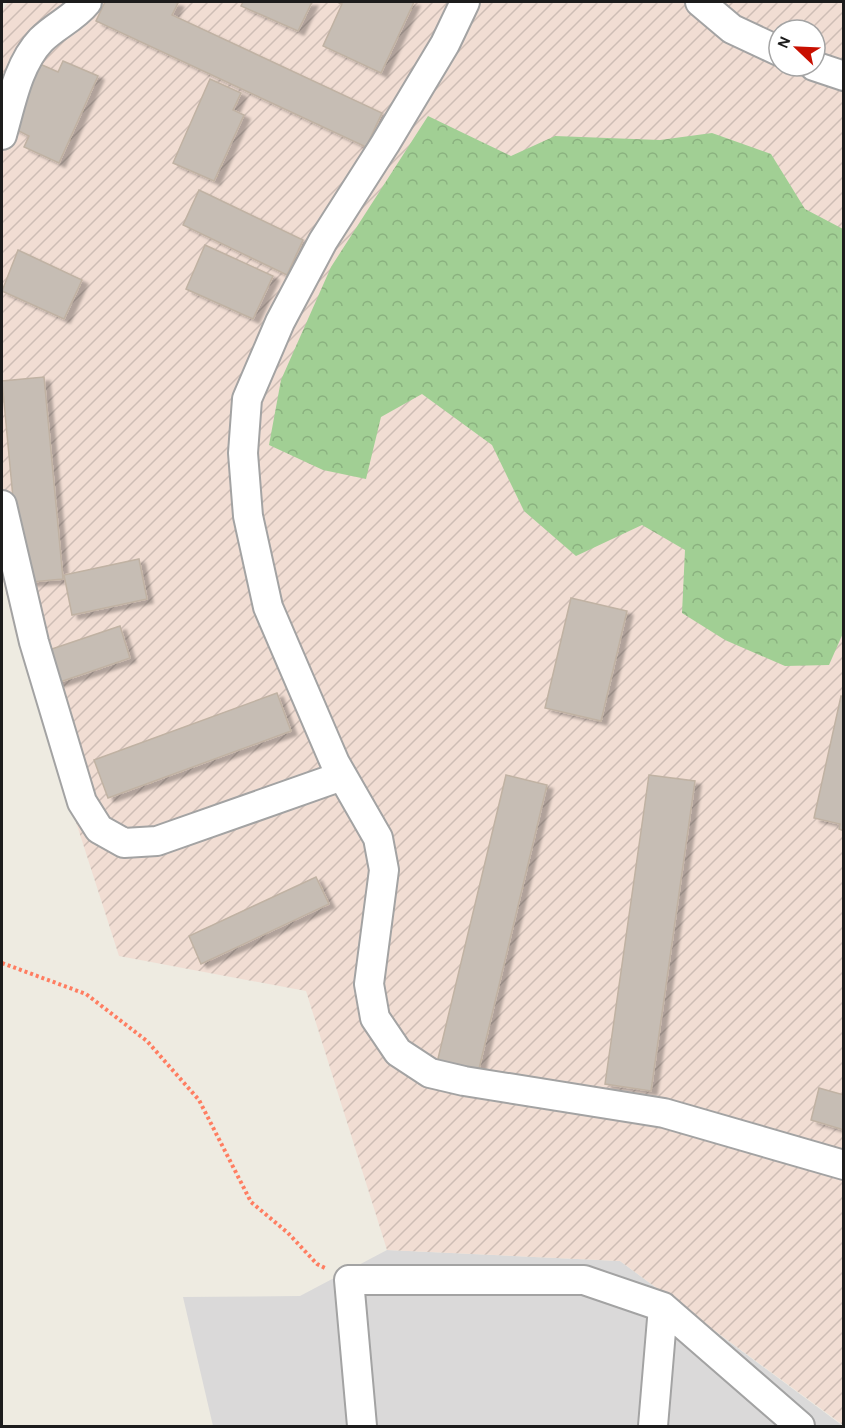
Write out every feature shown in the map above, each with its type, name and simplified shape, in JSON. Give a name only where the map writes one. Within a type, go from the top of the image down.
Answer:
[{"type":"street","points":[[2,135],[17,84],[28,58],[39,42],[52,30],[74,16],[87,2]]},
{"type":"street","points":[[465,2],[445,44],[323,241],[280,322],[247,399],[243,453],[248,516],[268,607],[334,763],[378,837],[384,870],[369,984],[375,1018],[398,1052],[430,1072],[464,1081],[664,1113],[843,1166]]},
{"type":"street","points":[[700,2],[732,29],[767,45]]},
{"type":"street","points":[[827,70],[843,76]]},
{"type":"street","points":[[2,505],[34,642],[82,802],[99,829],[124,843],[157,841],[342,776]]},
{"type":"street","points":[[362,1426],[349,1280],[584,1280],[663,1307],[800,1426]]},
{"type":"street","points":[[653,1426],[663,1307]]},
{"type":"path","points":[[2,963],[86,994],[147,1041],[198,1100],[251,1202],[288,1233],[317,1264],[349,1280]]},
{"type":"shaded area","points":[[8,2],[843,2],[843,1425],[620,1261],[387,1250],[306,991],[119,956],[16,635],[2,576],[2,10]]},
{"type":"shaded area","points":[[387,1250],[620,1261],[843,1426],[213,1426],[183,1297],[300,1296]]},
{"type":"green space","points":[[428,116],[511,156],[555,136],[660,140],[712,133],[771,154],[805,209],[843,229],[844,631],[829,665],[785,666],[725,640],[682,613],[685,550],[642,525],[576,556],[524,511],[492,445],[422,394],[381,417],[366,479],[323,470],[269,445],[281,380],[331,267]]},
{"type":"building","points":[[105,2],[178,3],[172,15],[382,113],[366,147],[96,21]]},
{"type":"building","points":[[243,2],[312,2],[298,31],[241,6]]},
{"type":"building","points":[[337,2],[414,2],[381,73],[323,46],[342,4]]},
{"type":"building","points":[[63,61],[98,76],[59,163],[24,147],[29,136],[11,127],[40,64],[58,72]]},
{"type":"building","points":[[210,79],[241,93],[233,110],[244,115],[214,181],[173,163]]},
{"type":"building","points":[[199,190],[303,240],[287,275],[183,225]]},
{"type":"building","points":[[205,245],[273,276],[253,319],[186,289]]},
{"type":"building","points":[[18,250],[82,280],[64,319],[2,291]]},
{"type":"building","points":[[44,377],[63,579],[21,583],[2,381]]},
{"type":"building","points":[[139,559],[147,599],[72,615],[64,575]]},
{"type":"building","points":[[571,598],[627,611],[601,721],[545,708]]},
{"type":"building","points":[[120,626],[130,658],[54,684],[43,652]]},
{"type":"building","points":[[277,693],[291,731],[108,798],[94,760]]},
{"type":"building","points":[[841,696],[844,697],[844,831],[839,829],[840,824],[814,818]]},
{"type":"building","points":[[506,775],[547,785],[477,1077],[436,1067]]},
{"type":"building","points":[[649,775],[695,781],[651,1091],[605,1084]]},
{"type":"building","points":[[316,877],[329,904],[201,964],[189,936]]},
{"type":"building","points":[[819,1088],[844,1095],[844,1130],[811,1120]]}]
